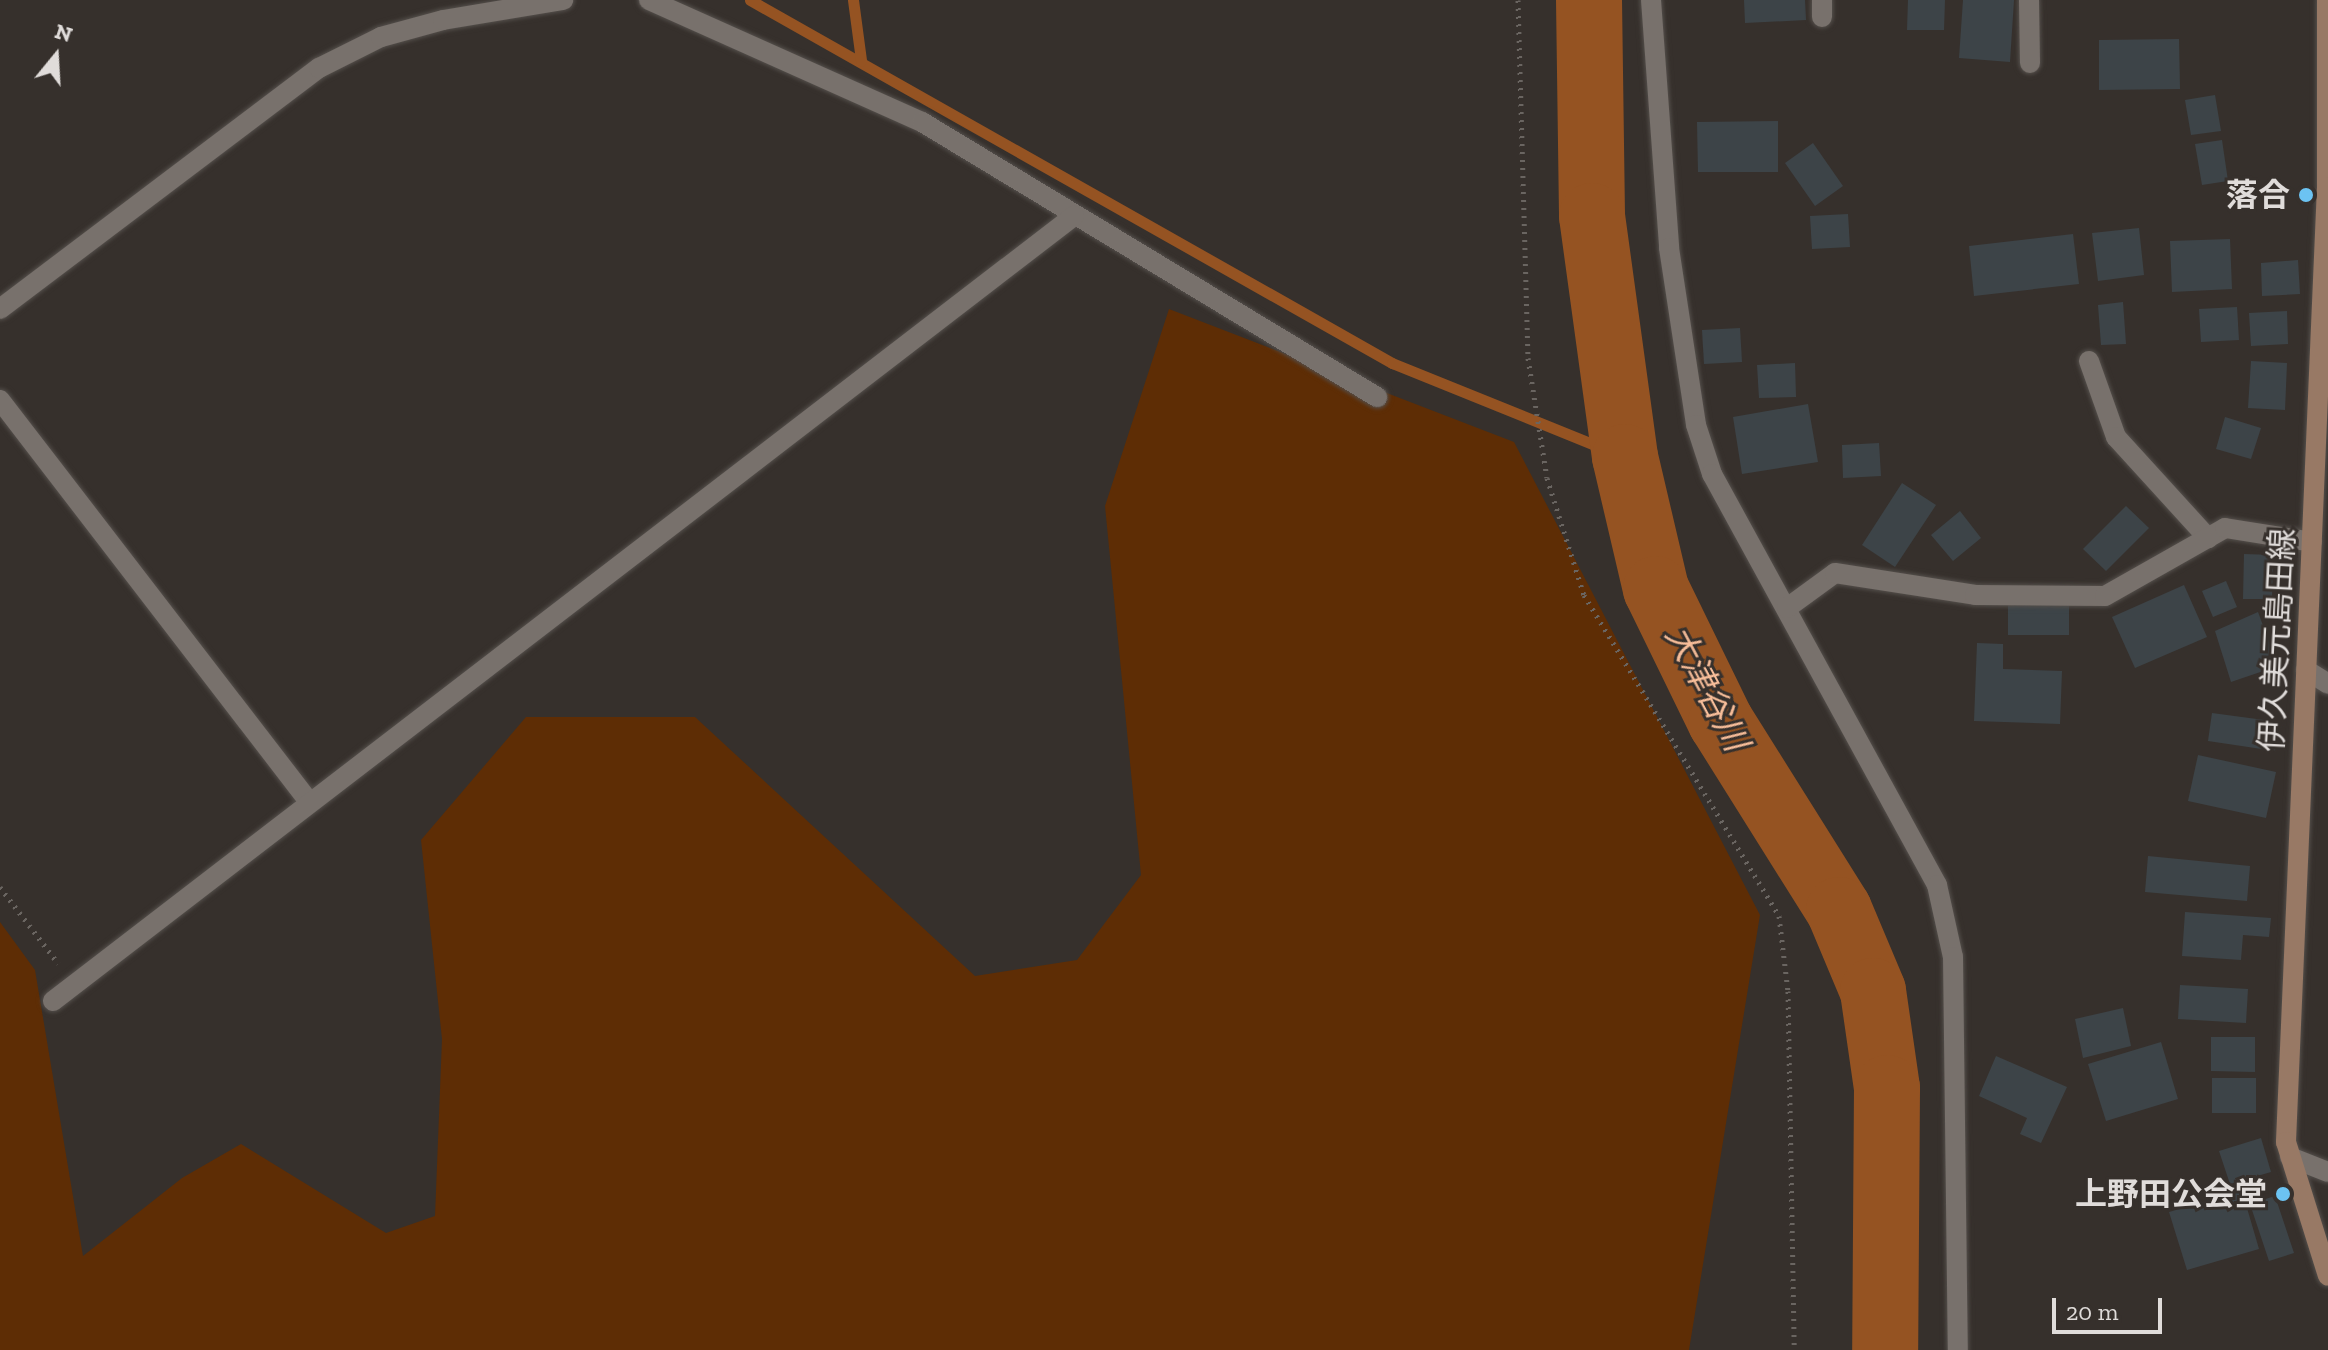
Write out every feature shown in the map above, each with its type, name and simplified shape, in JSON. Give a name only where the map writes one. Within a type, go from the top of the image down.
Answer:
[{"type":"main road","name":"伊久美元島田線","points":[[2327,0],[2312,542],[2288,1016],[2290,1157],[2328,1276]]},
{"type":"street","points":[[0,309],[319,68],[381,37],[443,20],[563,0]]},
{"type":"street","points":[[649,0],[922,122],[1377,397]]},
{"type":"street","points":[[1651,0],[1669,248],[1696,425],[1712,474],[1937,885],[1953,957],[1958,1350]]},
{"type":"street","points":[[2029,0],[2030,63]]},
{"type":"street","points":[[53,1001],[1074,216]]},
{"type":"street","points":[[2089,361],[2116,437],[2208,538]]},
{"type":"street","points":[[0,400],[310,803]]},
{"type":"street","points":[[1787,608],[1835,573],[1975,595],[2105,596],[2225,528],[2312,542]]},
{"type":"street","points":[[2306,670],[2328,684]]},
{"type":"street","points":[[2290,1157],[2328,1172]]},
{"type":"path","points":[[1518,0],[1528,358],[1547,478],[1584,595],[1779,916],[1788,991],[1794,1350]]},
{"type":"path","points":[[0,887],[74,985]]},
{"type":"shaded area","points":[[1169,309],[1514,442],[1760,915],[1689,1350],[0,1350],[0,922],[35,970],[83,1256],[182,1178],[241,1144],[386,1233],[435,1216],[442,1039],[421,840],[526,717],[695,717],[975,976],[1077,960],[1141,875],[1105,506]]},
{"type":"building","points":[[1744,0],[1805,0],[1806,20],[1745,23]]},
{"type":"building","points":[[1908,0],[1945,0],[1944,30],[1907,30]]},
{"type":"building","points":[[1963,0],[2014,0],[2010,62],[1959,58]]},
{"type":"building","points":[[2179,39],[2180,89],[2099,90],[2099,40]]},
{"type":"building","points":[[2215,95],[2221,131],[2191,135],[2185,100]]},
{"type":"building","points":[[1778,121],[1778,172],[1698,172],[1697,122]]},
{"type":"building","points":[[2222,140],[2228,181],[2202,185],[2195,144]]},
{"type":"building","points":[[1813,143],[1843,186],[1815,206],[1785,163]]},
{"type":"building","points":[[1848,214],[1850,247],[1812,249],[1810,216]]},
{"type":"building","points":[[2139,228],[2144,275],[2098,281],[2092,233]]},
{"type":"building","points":[[2073,234],[2079,284],[1974,296],[1969,246]]},
{"type":"building","points":[[2230,239],[2232,289],[2172,292],[2170,241]]},
{"type":"building","points":[[2298,260],[2300,294],[2262,296],[2261,263]]},
{"type":"building","points":[[2123,302],[2126,344],[2101,345],[2098,305]]},
{"type":"building","points":[[2237,307],[2239,340],[2201,342],[2199,309]]},
{"type":"building","points":[[2287,311],[2288,344],[2251,346],[2249,313]]},
{"type":"building","points":[[1740,328],[1742,362],[1704,364],[1702,330]]},
{"type":"building","points":[[2251,361],[2287,363],[2285,410],[2248,408]]},
{"type":"building","points":[[1795,363],[1796,397],[1759,398],[1757,365]]},
{"type":"building","points":[[1808,404],[1818,462],[1742,474],[1733,417]]},
{"type":"building","points":[[2225,417],[2261,428],[2251,459],[2216,449]]},
{"type":"building","points":[[1879,443],[1881,476],[1843,478],[1842,445]]},
{"type":"building","points":[[1902,483],[1936,505],[1895,567],[1862,545]]},
{"type":"building","points":[[2126,506],[2149,528],[2106,571],[2083,549]]},
{"type":"building","points":[[1960,511],[1981,538],[1953,561],[1931,535]]},
{"type":"building","points":[[2244,554],[2273,555],[2272,599],[2243,599]]},
{"type":"building","points":[[2226,581],[2237,607],[2213,617],[2202,591]]},
{"type":"building","points":[[2184,585],[2207,637],[2135,668],[2112,617]]},
{"type":"building","points":[[2008,603],[2069,603],[2069,635],[2008,635]]},
{"type":"building","points":[[2258,612],[2278,666],[2231,682],[2215,631]]},
{"type":"building","points":[[1977,643],[2003,644],[2003,669],[2062,671],[2060,724],[1974,721]]},
{"type":"building","points":[[2212,713],[2279,722],[2275,751],[2208,741]]},
{"type":"building","points":[[2198,755],[2276,772],[2266,818],[2188,801]]},
{"type":"building","points":[[2148,856],[2250,866],[2247,901],[2145,892]]},
{"type":"building","points":[[2185,912],[2271,918],[2269,937],[2243,935],[2241,960],[2182,956]]},
{"type":"building","points":[[2180,985],[2248,989],[2246,1023],[2178,1019]]},
{"type":"building","points":[[2123,1008],[2131,1046],[2083,1058],[2075,1019]]},
{"type":"building","points":[[2211,1037],[2255,1037],[2255,1072],[2211,1071]]},
{"type":"building","points":[[2161,1042],[2178,1099],[2106,1121],[2088,1064]]},
{"type":"building","points":[[1996,1056],[2067,1087],[2041,1143],[2020,1134],[2027,1118],[1979,1096]]},
{"type":"building","points":[[2212,1078],[2256,1078],[2256,1113],[2212,1113]]},
{"type":"building","points":[[2261,1138],[2271,1172],[2230,1184],[2219,1151]]},
{"type":"building","points":[[2242,1191],[2259,1249],[2187,1270],[2169,1212]]},
{"type":"building","points":[[2275,1196],[2294,1253],[2269,1261],[2250,1204]]},
{"type":"waterway","points":[[750,0],[1392,363],[1625,457]]},
{"type":"waterway","points":[[853,0],[861,60]]},
{"type":"waterway","name":"大津谷川","points":[[1589,0],[1592,216],[1625,457],[1656,589],[1721,722],[1839,910],[1873,991],[1887,1088],[1885,1350]]},
{"type":"place","name":"落合","points":[[2306,195]]},
{"type":"place","name":"上野田公会堂","points":[[2283,1194]]}]
